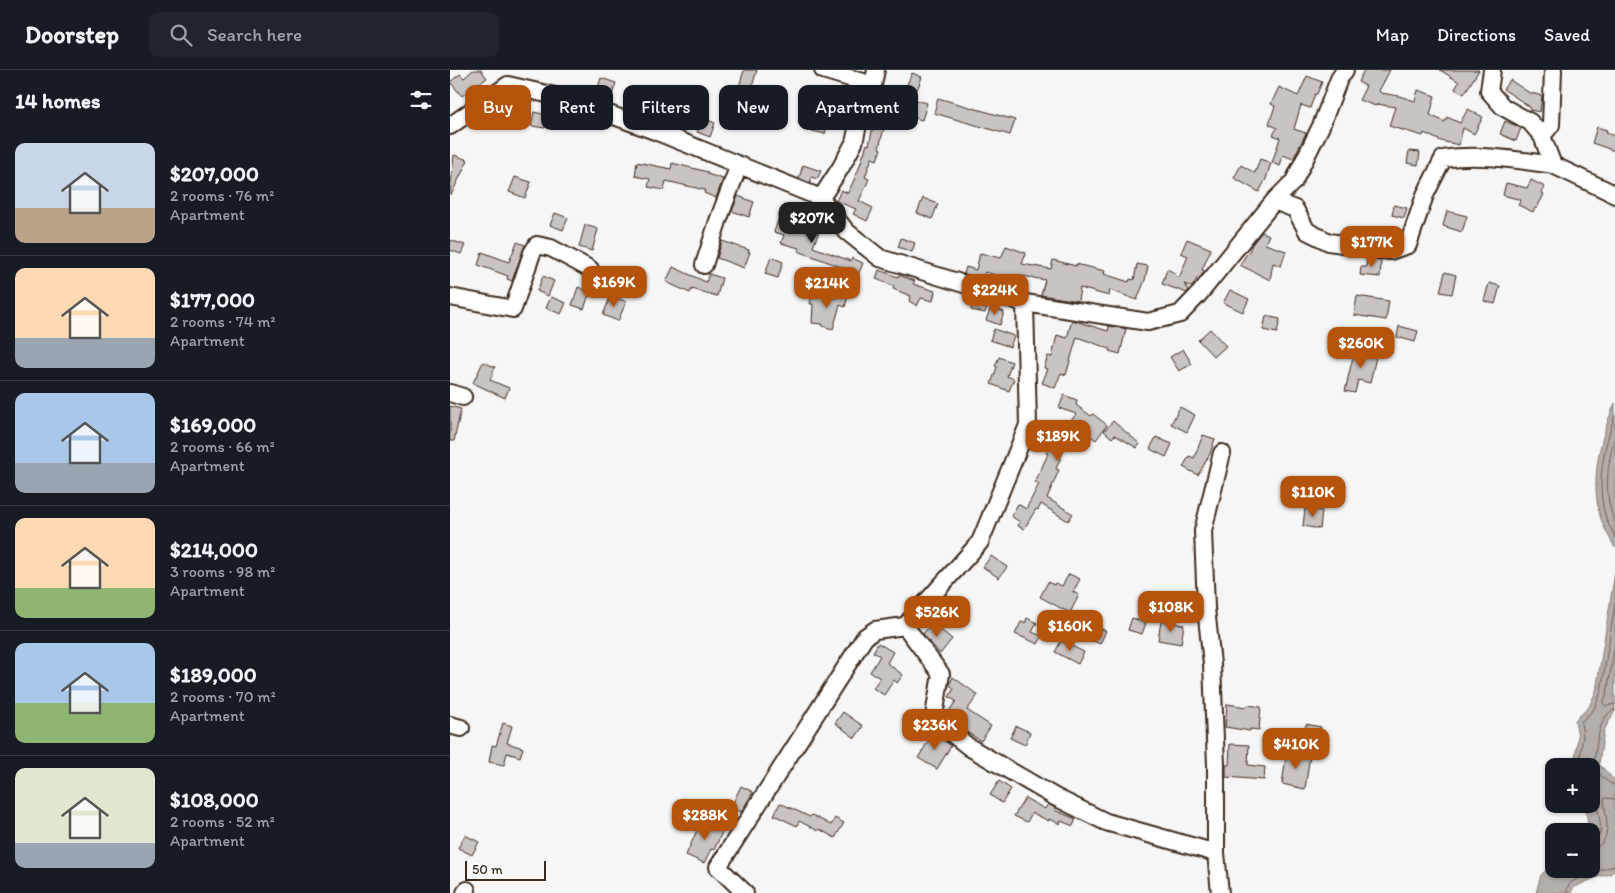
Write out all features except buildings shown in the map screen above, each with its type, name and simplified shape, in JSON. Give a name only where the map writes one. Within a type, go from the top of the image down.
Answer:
[{"type":"street","points":[[821,198],[854,142],[859,120],[874,78],[822,70]]},
{"type":"street","points":[[450,126],[508,85],[568,99],[655,131],[821,198],[846,231],[880,258],[1025,303],[1148,322],[1180,314],[1200,293],[1274,201],[1294,181],[1321,126],[1339,79],[1345,70]]},
{"type":"street","points":[[1492,70],[1488,90],[1504,108],[1530,122],[1542,136],[1553,165]]},
{"type":"street","points":[[1542,136],[1551,125],[1553,70]]},
{"type":"street","points":[[1274,201],[1295,209],[1307,231],[1329,242],[1390,251],[1408,245],[1425,195],[1443,159],[1457,157],[1502,158],[1553,165],[1615,195]]},
{"type":"street","points":[[704,266],[718,221],[739,165]]},
{"type":"street","points":[[450,297],[513,309],[532,253],[537,245],[552,248],[590,269]]},
{"type":"street","points":[[745,893],[718,867],[865,637],[875,630],[905,626],[980,542],[1028,425],[1025,303]]},
{"type":"street","points":[[1220,893],[1216,853],[1216,765],[1212,664],[1206,608],[1203,531],[1222,454]]},
{"type":"street","points":[[905,626],[942,674],[934,716],[941,725],[969,747],[1054,797],[1106,822],[1216,853]]},
{"type":"water","points":[[1615,403],[1615,548],[1600,516],[1597,502],[1596,473],[1601,444]]},
{"type":"water","points":[[1615,572],[1615,711],[1604,730],[1600,758],[1575,758],[1578,736],[1575,720],[1589,707],[1596,691]]},
{"type":"water","points":[[1600,765],[1615,781],[1615,870],[1610,874],[1600,876],[1600,823],[1588,823],[1586,813],[1600,813]]},
{"type":"water","points":[[1545,871],[1545,878],[1594,878],[1573,888],[1571,893],[1536,893],[1541,875]]}]
